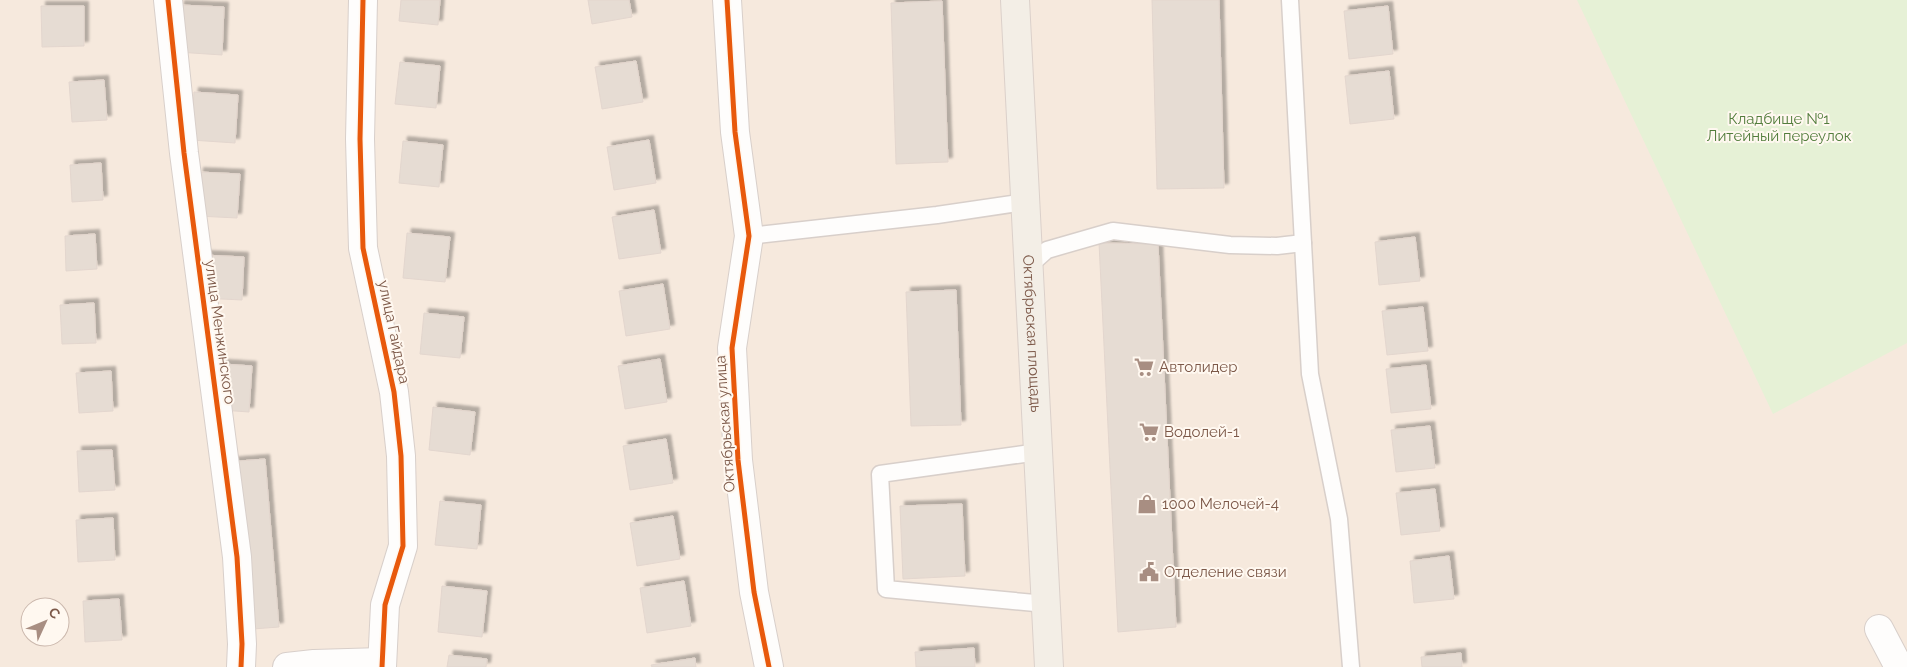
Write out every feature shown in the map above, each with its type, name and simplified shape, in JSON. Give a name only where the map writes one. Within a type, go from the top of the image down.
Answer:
[{"type":"main road","name":"Октябрьская площадь","points":[[1015,0],[1049,667]]},
{"type":"street","name":"улица Менжинского","points":[[168,0],[184,153],[237,557],[242,644],[241,667]]},
{"type":"street","name":"улица Гайдара","points":[[363,0],[360,139],[363,248],[394,392],[401,456],[402,546],[385,605],[382,664]]},
{"type":"street","name":"Октябрьская улица","points":[[727,0],[735,132],[749,236],[732,348],[738,460],[754,592],[769,667]]},
{"type":"street","points":[[1879,629],[1899,667]]},
{"type":"street","points":[[287,667],[314,664],[382,664]]},
{"type":"lane","points":[[1290,0],[1310,374],[1339,519],[1351,667]]},
{"type":"lane","points":[[749,236],[936,215],[1025,202]]},
{"type":"lane","points":[[1029,266],[1047,250],[1113,231],[1230,245],[1277,246],[1304,243]]},
{"type":"lane","points":[[1038,452],[880,474],[886,589],[1046,604]]},
{"type":"shaded area","points":[[0,0],[1907,0],[1907,667],[0,667]]},
{"type":"green space","name":"Кладбище №1 Литейный переулок","points":[[1577,0],[1907,0],[1907,343],[1773,414]]},
{"type":"building","points":[[401,0],[440,0],[438,25],[399,21]]},
{"type":"building","points":[[588,0],[629,0],[632,17],[592,24]]},
{"type":"building","points":[[1152,0],[1219,0],[1224,188],[1157,189]]},
{"type":"building","points":[[942,1],[948,162],[896,164],[891,3]]},
{"type":"building","points":[[180,5],[224,7],[222,55],[177,52]]},
{"type":"building","points":[[41,6],[84,6],[84,46],[42,47]]},
{"type":"building","points":[[1388,6],[1393,54],[1349,59],[1344,11]]},
{"type":"building","points":[[636,61],[643,102],[602,109],[595,67]]},
{"type":"building","points":[[400,62],[440,66],[436,108],[395,104]]},
{"type":"building","points":[[1389,71],[1394,119],[1350,124],[1345,76]]},
{"type":"building","points":[[104,80],[107,120],[72,122],[69,82]]},
{"type":"building","points":[[194,92],[238,95],[235,143],[191,140]]},
{"type":"building","points":[[649,140],[656,183],[614,190],[607,147]]},
{"type":"building","points":[[403,141],[443,145],[439,187],[399,183]]},
{"type":"building","points":[[101,163],[103,200],[72,202],[70,165]]},
{"type":"building","points":[[199,172],[240,174],[237,218],[197,216]]},
{"type":"building","points":[[654,210],[661,253],[619,259],[612,217]]},
{"type":"building","points":[[407,233],[450,237],[445,282],[403,278]]},
{"type":"building","points":[[95,234],[97,269],[66,271],[65,236]]},
{"type":"building","points":[[1415,237],[1420,281],[1379,285],[1375,242]]},
{"type":"building","points":[[1099,243],[1158,244],[1176,627],[1118,632]]},
{"type":"building","points":[[204,255],[244,257],[242,300],[201,298]]},
{"type":"building","points":[[663,284],[670,329],[626,336],[619,291]]},
{"type":"building","points":[[956,290],[961,425],[911,426],[906,292]]},
{"type":"building","points":[[94,303],[96,343],[62,344],[60,305]]},
{"type":"building","points":[[1423,307],[1428,351],[1387,355],[1382,311]]},
{"type":"building","points":[[424,313],[464,317],[460,358],[420,354]]},
{"type":"building","points":[[660,359],[667,402],[625,409],[618,366]]},
{"type":"building","points":[[210,363],[252,366],[249,412],[207,409]]},
{"type":"building","points":[[1426,365],[1431,409],[1391,413],[1386,369]]},
{"type":"building","points":[[111,371],[113,411],[79,413],[76,373]]},
{"type":"building","points":[[433,407],[475,412],[470,455],[429,450]]},
{"type":"building","points":[[1430,426],[1435,468],[1396,472],[1391,430]]},
{"type":"building","points":[[666,439],[673,483],[630,490],[623,446]]},
{"type":"building","points":[[112,450],[115,490],[79,492],[77,451]]},
{"type":"building","points":[[265,459],[279,627],[240,630],[226,462]]},
{"type":"building","points":[[1435,489],[1440,531],[1401,535],[1396,493]]},
{"type":"building","points":[[440,501],[481,505],[477,549],[435,545]]},
{"type":"building","points":[[962,504],[965,576],[903,579],[900,506]]},
{"type":"building","points":[[673,516],[680,559],[637,566],[630,523]]},
{"type":"building","points":[[113,518],[115,560],[78,562],[76,520]]},
{"type":"building","points":[[1449,556],[1454,599],[1414,603],[1410,561]]},
{"type":"building","points":[[684,581],[691,626],[647,633],[640,588]]},
{"type":"building","points":[[442,586],[487,591],[482,637],[438,632]]},
{"type":"building","points":[[119,599],[122,640],[85,642],[83,601]]},
{"type":"building","points":[[974,648],[975,667],[916,667],[915,652]]},
{"type":"building","points":[[1461,653],[1462,667],[1422,667],[1421,657]]},
{"type":"building","points":[[449,655],[487,659],[486,667],[447,667]]},
{"type":"building","points":[[695,658],[696,667],[652,667],[651,665]]},
{"type":"cycle path","points":[[168,0],[184,153],[237,557],[242,644],[241,667]]},
{"type":"cycle path","points":[[363,0],[360,139],[363,248],[394,392],[401,456],[403,546],[385,605],[382,667]]},
{"type":"cycle path","points":[[727,0],[735,132],[749,236],[732,348],[738,460],[754,592],[769,667]]},
{"type":"place","name":"Автолидер","points":[[1144,367]]},
{"type":"place","name":"Водолей-1","points":[[1149,432]]},
{"type":"place","name":"1000 Мелочей-4","points":[[1147,504]]},
{"type":"place","name":"Отделение связи","points":[[1149,572]]}]
